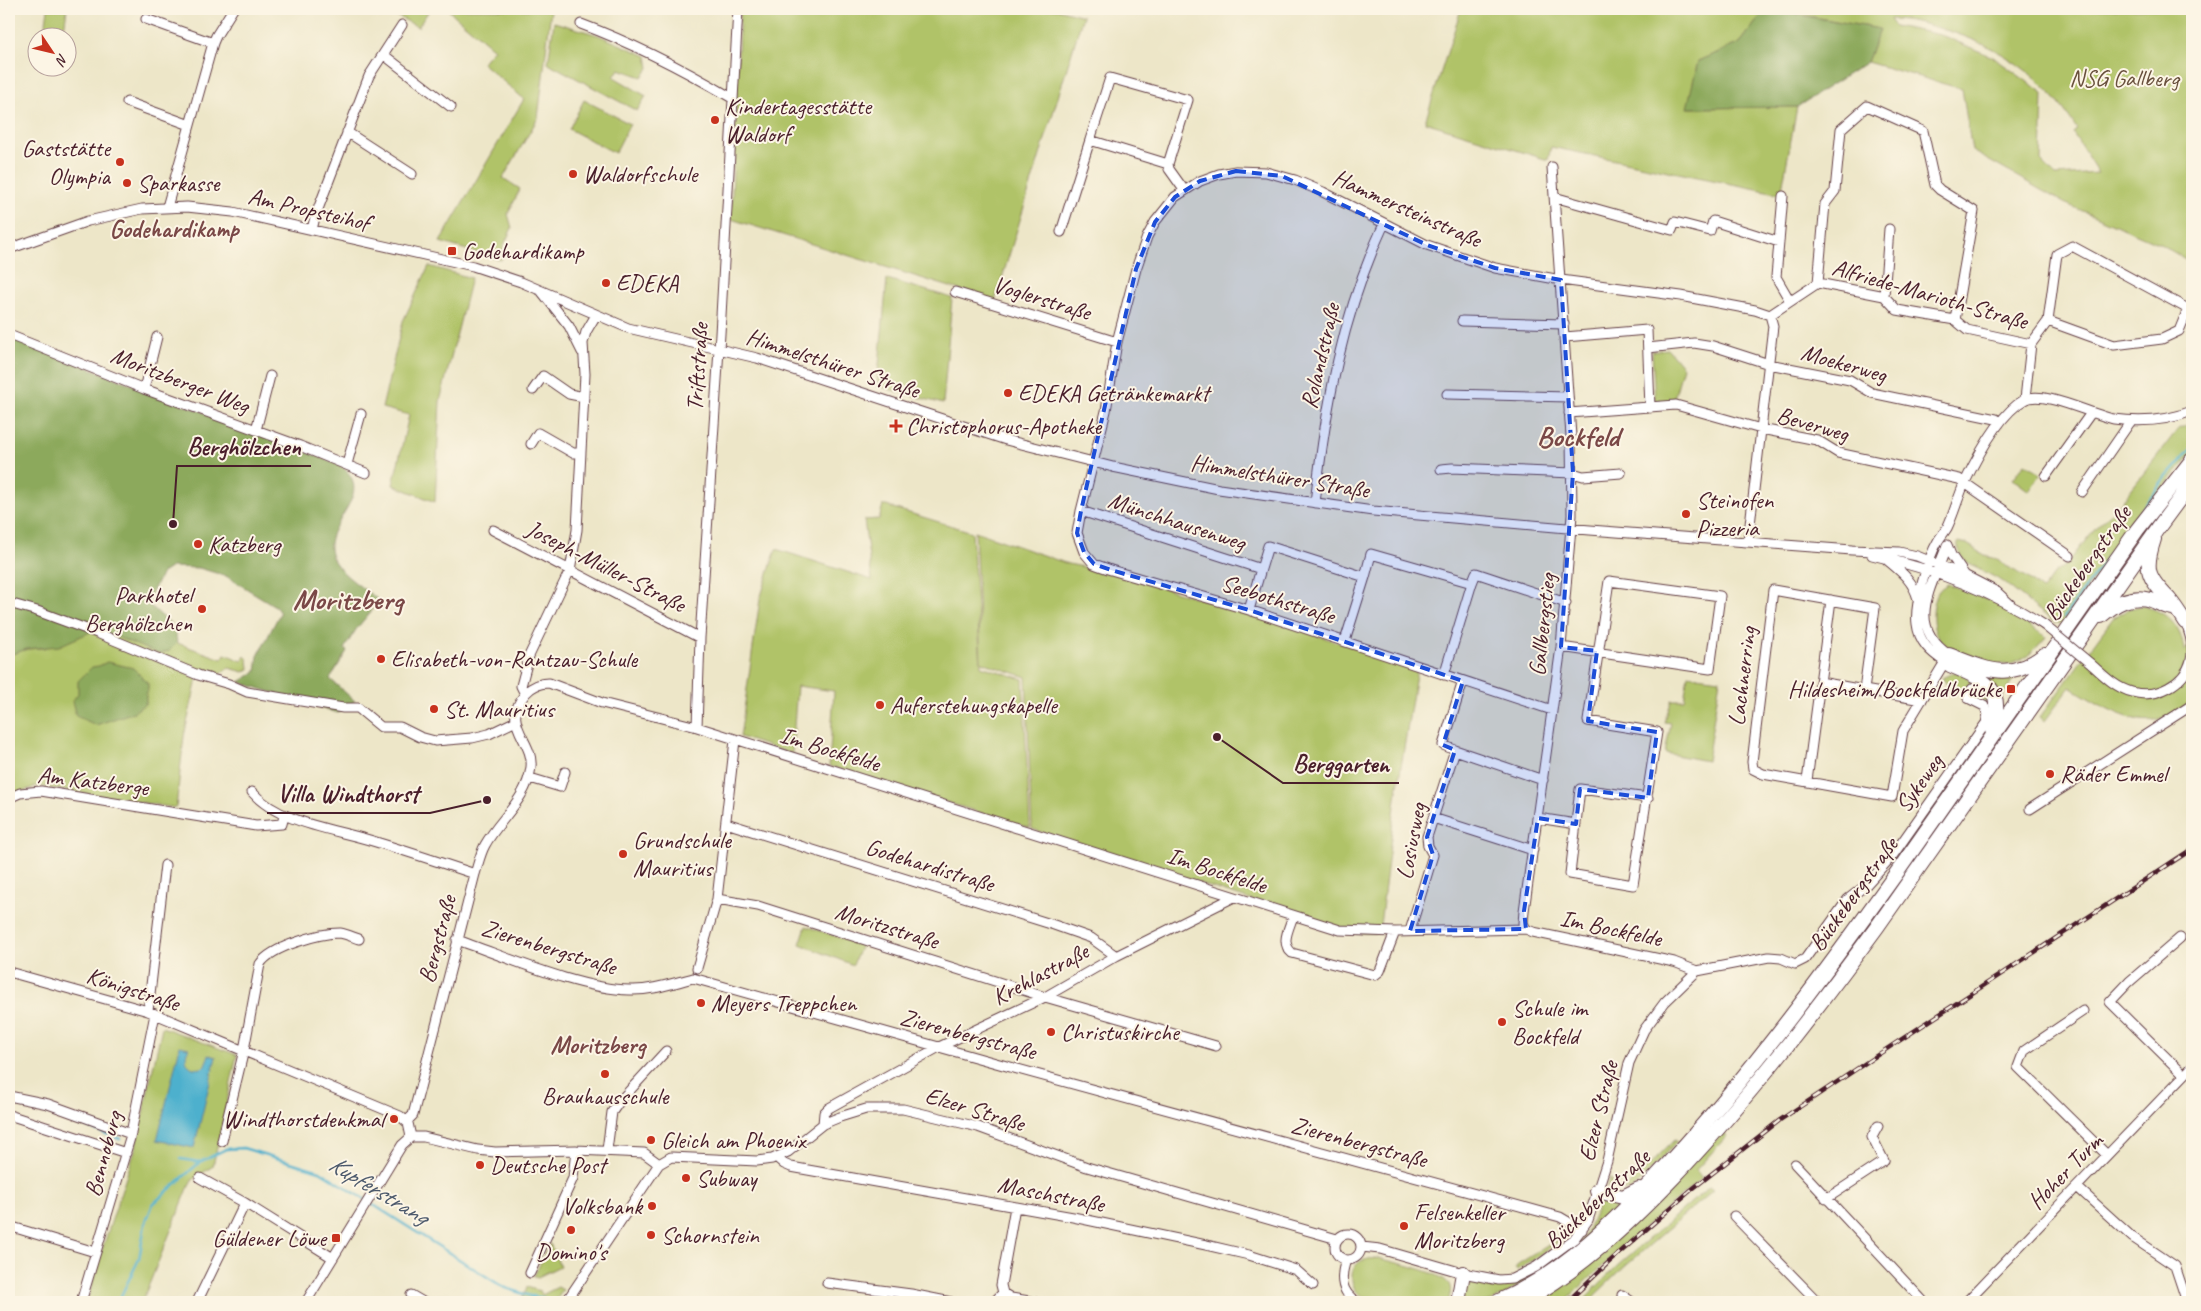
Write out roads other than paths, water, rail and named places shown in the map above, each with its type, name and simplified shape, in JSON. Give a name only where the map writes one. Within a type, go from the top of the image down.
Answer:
[{"type":"highway","name":"Bückebergstraße","points":[[1497,1302],[1535,1282],[1592,1240],[1651,1182],[1710,1119],[1778,1034],[1864,918],[2136,530],[2192,460]]},
{"type":"highway","name":"Bückebergstraße","points":[[1522,1302],[1575,1269],[1629,1222],[1690,1160],[1753,1089],[1832,989],[1877,927],[2086,628],[2192,482]]},
{"type":"highway","points":[[2158,528],[2149,555],[2149,572],[2157,588],[2171,601],[2173,608]]},
{"type":"highway","points":[[2086,628],[2114,605],[2126,600],[2144,598],[2173,608],[2189,619]]},
{"type":"highway","points":[[1947,659],[1994,671],[2008,671],[2031,664],[2056,645]]},
{"type":"highway","points":[[1947,659],[1981,679],[1993,691],[1998,711],[1988,742]]},
{"type":"highway","points":[[1597,1191],[1623,1198],[1651,1182]]},
{"type":"highway","points":[[1458,1302],[1463,1273]]},
{"type":"street","points":[[167,207],[216,36],[234,9]]},
{"type":"street","name":"Triftstraße","points":[[697,727],[700,638],[738,9]]},
{"type":"street","points":[[146,18],[214,44]]},
{"type":"street","points":[[581,24],[620,38],[656,55],[732,98]]},
{"type":"street","points":[[312,230],[315,217],[347,132],[370,76],[402,25]]},
{"type":"street","points":[[384,55],[451,107]]},
{"type":"street","points":[[1061,232],[1110,78],[1188,100],[1168,164],[1169,169],[1184,190]]},
{"type":"street","points":[[127,102],[190,125]]},
{"type":"street","points":[[1818,283],[1825,204],[1835,191],[1841,129],[1867,106],[1923,131],[1935,185],[1940,190],[1974,210],[1956,320]]},
{"type":"street","points":[[347,132],[412,174]]},
{"type":"street","points":[[1090,140],[1168,164]]},
{"type":"street","name":"Gallbergstieg","points":[[1526,929],[1523,923],[1524,911],[1566,603],[1573,473],[1552,166]]},
{"type":"street","name":"Hammersteinstraße","points":[[1092,462],[1106,411],[1117,342],[1136,269],[1147,237],[1165,208],[1184,190],[1200,181],[1219,174],[1236,171],[1266,172],[1295,180],[1323,192],[1427,245],[1495,268],[1561,280],[1681,296],[1755,310],[1770,315]]},
{"type":"street","points":[[1783,196],[1776,277],[1790,301]]},
{"type":"street","points":[[1554,197],[1672,230],[1675,222],[1710,231],[1713,221],[1779,242]]},
{"type":"street","name":"Am Propsteihof","points":[[9,249],[88,220],[142,209],[167,207],[210,208],[473,266],[541,290],[596,315]]},
{"type":"street","name":"Rolandstraße","points":[[1315,503],[1325,421],[1347,320],[1369,256],[1384,224]]},
{"type":"street","points":[[1884,296],[1889,229]]},
{"type":"street","points":[[2072,246],[2188,309],[2179,331],[2162,339],[2114,345],[2048,321],[2057,254],[2072,246]]},
{"type":"street","name":"Alfriede-Marioth-Straße","points":[[1770,315],[1818,283],[1884,296],[1897,310],[1956,320],[1967,330],[2031,344],[2048,321]]},
{"type":"street","points":[[541,290],[570,326],[583,355]]},
{"type":"street","name":"Voglerstraße","points":[[955,292],[1117,342]]},
{"type":"street","points":[[525,694],[521,686],[529,656],[570,570],[577,530],[584,397],[583,343],[586,332],[596,315]]},
{"type":"street","name":"Himmelsthürer Straße","points":[[596,315],[628,328],[719,348],[790,368],[865,395],[1006,440],[1092,462],[1219,489],[1383,512],[1748,542],[1899,552],[2011,605],[2044,625],[2122,688],[2142,694],[2162,691],[2180,678],[2190,660],[2189,619]]},
{"type":"street","points":[[1748,542],[1774,326],[1770,315]]},
{"type":"street","points":[[1462,321],[1564,324]]},
{"type":"street","points":[[1564,336],[1647,330],[1650,408]]},
{"type":"street","name":"Moritzberger Weg","points":[[9,335],[144,389],[366,472]]},
{"type":"street","points":[[144,389],[156,336]]},
{"type":"street","name":"Moekerweg","points":[[1648,348],[1694,343],[1712,346],[1769,364],[1850,380],[1872,393],[1996,418],[1999,424]]},
{"type":"street","points":[[2025,399],[2031,344]]},
{"type":"street","points":[[256,430],[270,376]]},
{"type":"street","points":[[533,390],[543,376],[569,394],[584,397]]},
{"type":"street","points":[[1447,394],[1568,397]]},
{"type":"street","points":[[1947,659],[1932,653],[1922,641],[1916,623],[1918,599],[1938,541],[1947,528],[1965,482],[2006,415],[2025,399],[2044,397],[2090,413],[2131,421],[2160,420],[2192,411]]},
{"type":"street","name":"Beverweg","points":[[1569,413],[1676,405],[1761,430],[1817,440],[1838,453],[1927,471],[1965,482],[2070,556]]},
{"type":"street","points":[[2046,476],[2090,413]]},
{"type":"street","points":[[347,464],[361,414]]},
{"type":"street","points":[[2082,492],[2131,421]]},
{"type":"street","points":[[531,444],[538,433],[573,453],[580,453]]},
{"type":"street","name":"Seebothstraße","points":[[1092,462],[1077,533],[1084,552],[1094,564],[1249,610],[1552,710]]},
{"type":"street","points":[[1441,469],[1573,473],[1583,476],[1621,472]]},
{"type":"street","name":"Münchhausenweg","points":[[1081,511],[1261,568]]},
{"type":"street","points":[[1947,528],[1947,545],[1950,555],[1966,576]]},
{"type":"street","name":"Joseph-Müller-Straße","points":[[493,530],[700,638]]},
{"type":"street","points":[[1947,545],[1925,610],[1924,621],[1931,638],[1947,659]]},
{"type":"street","name":"Münchhausenweg","points":[[1249,610],[1268,546],[1366,577]]},
{"type":"street","name":"Himmelsthürer Straße","points":[[1852,550],[1884,558],[1929,565]]},
{"type":"street","points":[[1345,641],[1366,577],[1371,554],[1472,582]]},
{"type":"street","points":[[1884,558],[1908,579],[1916,590],[1918,599]]},
{"type":"street","name":"Himmelsthürer Straße","points":[[1938,569],[1966,576],[1997,592],[2011,605]]},
{"type":"street","points":[[1444,675],[1476,573],[1566,603]]},
{"type":"street","points":[[1561,647],[1597,651],[1710,669],[1720,596],[1609,581],[1597,651],[1588,721],[1657,732],[1652,770],[1648,798],[1634,885],[1570,874],[1580,789],[1648,798]]},
{"type":"street","name":"Lachnerring","points":[[1864,690],[1875,608],[1773,590],[1752,762],[1753,769],[1764,774],[1892,798],[1903,731],[1922,700]]},
{"type":"street","points":[[1808,782],[1830,600]]},
{"type":"street","points":[[9,603],[37,610],[198,675],[229,684],[247,692],[358,708],[381,727],[400,727],[420,737],[435,740],[472,738],[489,734],[516,721],[516,710],[525,694],[534,685],[542,683],[602,703],[697,727],[735,740],[717,899],[697,968]]},
{"type":"street","points":[[1820,682],[1922,700],[1947,659]]},
{"type":"street","points":[[1463,681],[1443,745],[1543,780]]},
{"type":"street","name":"Sykeweg","points":[[1697,971],[1768,957],[1781,958],[1795,964],[1805,959],[1848,899],[1865,886],[1893,856],[1986,723],[1988,714],[1984,706],[1968,698],[1972,689]]},
{"type":"street","points":[[2030,809],[2192,705]]},
{"type":"street","name":"Bergstraße","points":[[407,1121],[412,1115],[457,940],[484,846],[523,794],[530,778],[532,757],[520,736],[516,721]]},
{"type":"street","name":"Im Bockfelde","points":[[735,740],[996,820],[1340,930],[1410,932],[1526,929],[1674,962],[1697,971]]},
{"type":"street","name":"Losiusweg","points":[[1410,932],[1433,855],[1428,846],[1427,837],[1455,750]]},
{"type":"street","points":[[530,778],[560,786],[565,772]]},
{"type":"street","name":"Am Katzberge","points":[[9,798],[20,793],[41,791],[256,826],[282,824],[284,816]]},
{"type":"street","points":[[252,792],[284,816],[375,841],[475,874]]},
{"type":"street","points":[[1433,818],[1533,850]]},
{"type":"street","points":[[1538,818],[1576,824]]},
{"type":"street","name":"Godehardistraße","points":[[726,823],[1054,925],[1091,938],[1116,956]]},
{"type":"street","name":"Bennoburg","points":[[81,1302],[131,1134],[151,1012],[165,865]]},
{"type":"street","name":"Krehlastraße","points":[[823,1124],[824,1113],[829,1108],[939,1047],[1045,997],[1116,956],[1234,897]]},
{"type":"street","name":"Moritzstraße","points":[[717,899],[758,906],[1045,997],[1216,1046]]},
{"type":"street","points":[[1293,916],[1285,940],[1287,949],[1292,954],[1375,975],[1380,971],[1395,932]]},
{"type":"street","points":[[222,1141],[244,1050],[260,964],[264,957],[292,944],[322,935],[341,933],[359,939]]},
{"type":"street","points":[[2180,938],[2129,982],[2110,1002],[2184,1075]]},
{"type":"street","name":"Zierenbergstraße","points":[[457,940],[567,978],[610,988],[643,990],[693,978],[1560,1217],[1582,1230]]},
{"type":"street","name":"Elzer Straße","points":[[659,1164],[671,1157],[754,1161],[777,1158],[788,1152],[823,1124],[858,1110],[885,1108],[908,1110],[978,1127],[1087,1167],[1337,1239],[1345,1234],[1353,1235],[1360,1240],[1362,1246],[1380,1249],[1463,1273],[1499,1280],[1512,1279],[1558,1253],[1582,1230],[1588,1220],[1607,1161],[1626,1073],[1636,1043],[1661,1006],[1697,971]]},
{"type":"street","name":"Königstraße","points":[[9,972],[151,1012],[400,1116],[407,1121]]},
{"type":"street","points":[[2083,1011],[2024,1052],[2018,1067],[2107,1155]]},
{"type":"street","points":[[607,1150],[612,1112],[666,1051]]},
{"type":"street","name":"Hoher Turm","points":[[1966,1302],[2192,1067]]},
{"type":"street","points":[[9,1096],[48,1104],[131,1134]]},
{"type":"street","points":[[9,1115],[126,1153]]},
{"type":"street","points":[[407,1121],[411,1137]]},
{"type":"street","points":[[1826,1199],[1884,1161],[1872,1136],[1878,1126]]},
{"type":"street","points":[[306,1302],[370,1196],[402,1146],[411,1137],[424,1137],[478,1150],[495,1152],[607,1150],[644,1153],[659,1164],[566,1302]]},
{"type":"street","points":[[530,1273],[573,1178],[576,1150]]},
{"type":"street","name":"Maschstraße","points":[[777,1158],[791,1167],[1015,1207],[1248,1255],[1296,1270],[1313,1285]]},
{"type":"street","points":[[1795,1164],[1924,1302]]},
{"type":"street","points":[[200,1178],[245,1203],[333,1258]]},
{"type":"street","points":[[2077,1187],[2132,1237],[2175,1266],[2187,1302]]},
{"type":"street","points":[[197,1302],[245,1203]]},
{"type":"street","points":[[1015,1207],[1001,1285],[1003,1293],[1011,1298],[1035,1302]]},
{"type":"street","points":[[1734,1216],[1818,1302]]},
{"type":"street","points":[[9,1226],[95,1252]]},
{"type":"street","points":[[1337,1239],[1336,1252],[1340,1258],[1346,1260],[1358,1256],[1362,1246]]},
{"type":"street","points":[[1346,1260],[1342,1283],[1347,1295],[1357,1302]]},
{"type":"street","points":[[828,1282],[951,1302]]},
{"type":"street","points":[[994,1302],[1003,1293]]},
{"type":"street","points":[[411,1294],[423,1302]]},
{"type":"street","points":[[1622,1295],[1632,1302]]},
{"type":"water","points":[[180,1046],[189,1048],[186,1057],[188,1065],[191,1067],[204,1067],[209,1055],[216,1057],[194,1148],[157,1140]]},
{"type":"waterway","points":[[2064,617],[2163,481],[2192,448]]},
{"type":"waterway","points":[[9,1103],[38,1109],[120,1139]]},
{"type":"waterway","name":"Kupferstrang","points":[[118,1302],[139,1259],[145,1224],[153,1204],[200,1162],[226,1149],[243,1148],[320,1171],[503,1287],[530,1296],[536,1302]]},
{"type":"waterway","points":[[181,1159],[200,1162]]},
{"type":"waterway","name":"Kupferstrang","points":[[532,1296],[544,1298],[551,1302]]},
{"type":"railway","points":[[1567,1302],[1691,1190],[1780,1120],[2192,849]]},
{"type":"place","name":"Kindertagesstätte Waldorf","points":[[715,120]]},
{"type":"place","name":"Gaststätte Olympia","points":[[120,162]]},
{"type":"place","name":"Waldorfschule","points":[[573,174]]},
{"type":"place","name":"Sparkasse","points":[[127,183]]},
{"type":"place","name":"Godehardikamp","points":[[452,251]]},
{"type":"place","name":"EDEKA","points":[[606,283]]},
{"type":"place","name":"EDEKA Getränkemarkt","points":[[1008,393]]},
{"type":"place","name":"Christophorus-Apotheke","points":[[896,426]]},
{"type":"place","name":"Steinofen Pizzeria","points":[[1686,514]]},
{"type":"place","name":"Berghölzchen","points":[[173,524]]},
{"type":"place","name":"Katzberg","points":[[198,544]]},
{"type":"place","name":"Parkhotel Berghölzchen","points":[[202,609]]},
{"type":"place","name":"Elisabeth-von-Rantzau-Schule","points":[[381,659]]},
{"type":"place","name":"Hildesheim/Bockfeldbrücke","points":[[2011,689]]},
{"type":"place","name":"Auferstehungskapelle","points":[[880,705]]},
{"type":"place","name":"St. Mauritius","points":[[434,709]]},
{"type":"place","name":"Berggarten","points":[[1217,737]]},
{"type":"place","name":"Räder Emmel","points":[[2050,774]]},
{"type":"place","name":"Villa Windthorst","points":[[487,800]]},
{"type":"place","name":"Grundschule Mauritius","points":[[623,854]]},
{"type":"place","name":"Meyers Treppchen","points":[[701,1003]]},
{"type":"place","name":"Schule im Bockfeld","points":[[1502,1022]]},
{"type":"place","name":"Christuskirche","points":[[1051,1032]]},
{"type":"place","name":"Brauhausschule","points":[[605,1074]]},
{"type":"place","name":"Windthorstdenkmal","points":[[394,1119]]},
{"type":"place","name":"Gleich am Phoenix","points":[[651,1140]]},
{"type":"place","name":"Deutsche Post","points":[[480,1165]]},
{"type":"place","name":"Subway","points":[[686,1178]]},
{"type":"place","name":"Volksbank","points":[[652,1206]]},
{"type":"place","name":"Felsenkeller Moritzberg","points":[[1404,1226]]},
{"type":"place","name":"Domino's","points":[[571,1230]]},
{"type":"place","name":"Schornstein","points":[[651,1235]]},
{"type":"place","name":"Güldener Löwe","points":[[336,1238]]},
{"type":"district","name":"Godehardikamp","points":[[174,228]]},
{"type":"district","name":"Bockfeld","points":[[1578,436]]},
{"type":"district","name":"Moritzberg","points":[[348,599]]},
{"type":"district","name":"Moritzberg","points":[[598,1044]]},
{"type":"park label","name":"NSG Gallberg","points":[[2124,78]]}]
